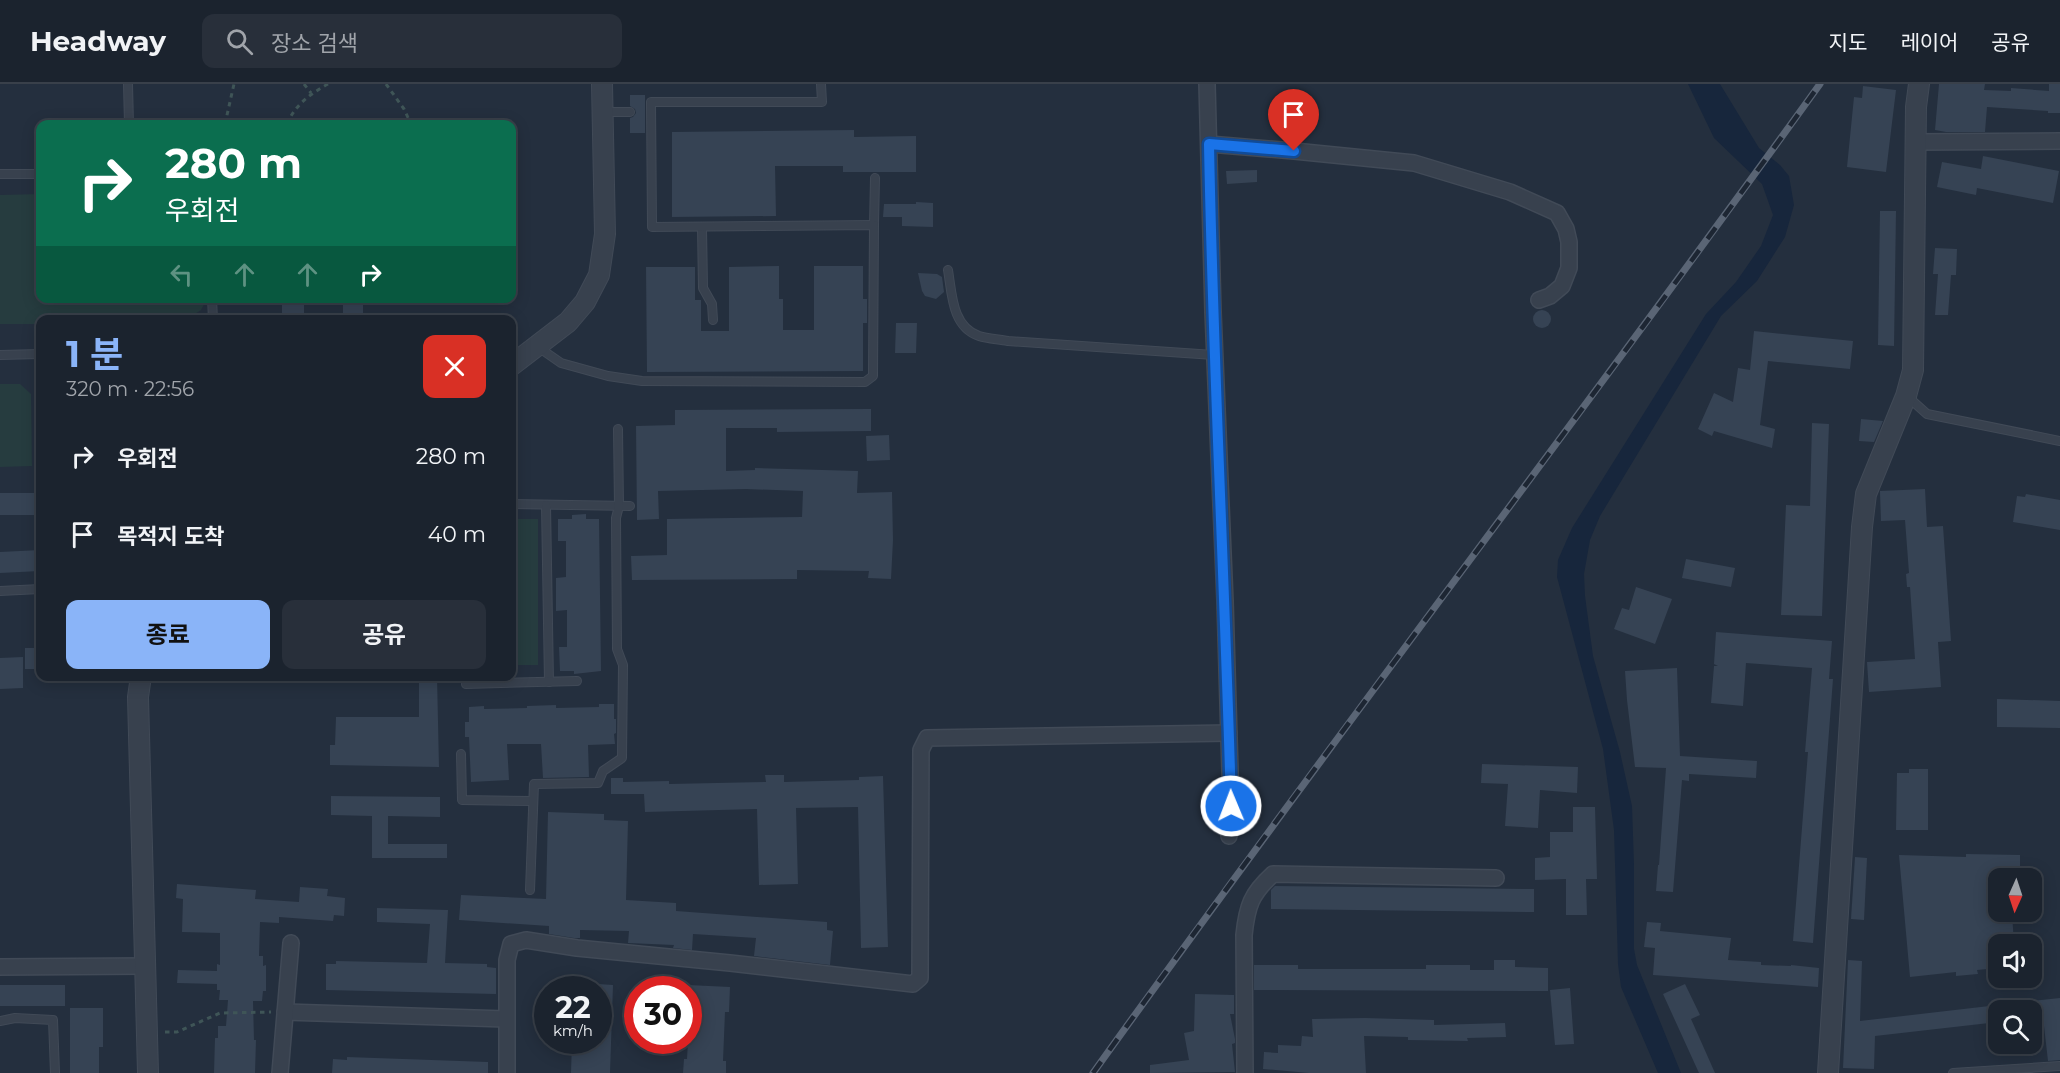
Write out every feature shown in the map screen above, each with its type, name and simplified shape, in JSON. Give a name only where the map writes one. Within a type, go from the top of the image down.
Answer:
[{"type":"street","points":[[516,362],[568,322],[585,302],[598,275],[605,234],[602,84]]},
{"type":"street","points":[[1207,84],[1214,355],[1229,733],[1231,806],[1229,836]]},
{"type":"street","points":[[1828,1073],[1862,527],[1866,494],[1906,396],[1913,370],[1916,107],[1919,84]]},
{"type":"street","points":[[1916,142],[2060,141]]},
{"type":"street","points":[[1209,144],[1414,164],[1510,192],[1557,213],[1566,229],[1569,242],[1569,268],[1562,286],[1550,296],[1539,300]]},
{"type":"street","points":[[140,681],[138,697],[148,1073]]},
{"type":"street","points":[[507,1073],[507,960],[511,944],[526,940],[577,948],[913,984],[920,978],[921,750],[927,738],[1229,733]]},
{"type":"street","points":[[1245,1073],[1244,935],[1246,916],[1257,889],[1273,874],[1496,878]]},
{"type":"street","points":[[280,1073],[291,943]]},
{"type":"street","points":[[0,967],[145,966]]},
{"type":"street","points":[[285,1012],[506,1019]]},
{"type":"lane","points":[[128,84],[129,120]]},
{"type":"lane","points":[[821,84],[822,102],[651,102],[648,112],[652,227],[874,225]]},
{"type":"lane","points":[[603,112],[630,112]]},
{"type":"lane","points":[[0,174],[36,174]]},
{"type":"lane","points":[[537,346],[561,363],[608,376],[642,381],[865,382],[873,376],[875,178]]},
{"type":"lane","points":[[702,228],[703,288],[712,304],[713,320]]},
{"type":"lane","points":[[948,270],[957,317],[964,329],[979,336],[1008,341],[1214,355]]},
{"type":"lane","points":[[0,355],[36,354]]},
{"type":"lane","points":[[1906,396],[1927,414],[2060,441]]},
{"type":"lane","points":[[530,890],[534,784],[598,783],[603,771],[622,759],[624,665],[617,650],[616,590],[616,518],[619,506],[618,429]]},
{"type":"lane","points":[[516,504],[630,506]]},
{"type":"lane","points":[[546,505],[549,682]]},
{"type":"lane","points":[[0,591],[36,589]]},
{"type":"lane","points":[[466,684],[577,681]]},
{"type":"lane","points":[[461,754],[462,800],[533,801]]},
{"type":"lane","points":[[0,1022],[15,1018],[53,1020],[55,1073]]},
{"type":"lane","points":[[1953,1073],[2060,1066]]},
{"type":"path","points":[[226,120],[234,84]]},
{"type":"path","points":[[303,84],[311,93]]},
{"type":"path","points":[[290,120],[311,93],[328,84]]},
{"type":"path","points":[[386,84],[409,120]]},
{"type":"path","points":[[147,1033],[177,1032],[220,1013],[285,1012]]},
{"type":"green space","points":[[36,194],[36,303],[205,303],[201,310],[193,315],[36,315],[36,324],[0,324],[0,195]]},
{"type":"green space","points":[[0,384],[20,384],[31,394],[32,466],[0,467]]},
{"type":"green space","points":[[516,519],[538,519],[538,665],[516,665]]},
{"type":"water","points":[[1688,84],[1720,84],[1759,148],[1780,165],[1789,176],[1794,205],[1785,237],[1757,281],[1721,316],[1600,516],[1590,540],[1584,574],[1593,656],[1620,752],[1632,806],[1634,949],[1637,965],[1681,1073],[1658,1073],[1621,987],[1618,964],[1614,830],[1603,749],[1557,577],[1558,560],[1572,528],[1706,314],[1736,282],[1761,246],[1773,215],[1762,184],[1714,138]]},
{"type":"building","points":[[1939,84],[1985,84],[1984,90],[2011,91],[2011,88],[2049,91],[2049,84],[2060,84],[2060,113],[1987,107],[1985,132],[1935,130]]},
{"type":"building","points":[[1863,86],[1896,90],[1886,172],[1847,167],[1854,97],[1862,98]]},
{"type":"building","points":[[630,95],[645,95],[645,133],[630,133],[630,118],[636,113],[635,109],[630,106]]},
{"type":"building","points":[[854,130],[854,137],[916,136],[916,172],[843,172],[843,166],[775,166],[776,216],[672,217],[672,132]]},
{"type":"building","points":[[1983,156],[2059,171],[2053,203],[1977,188],[1976,195],[1937,187],[1942,162],[1981,169]]},
{"type":"building","points":[[1257,170],[1257,182],[1227,184],[1226,171]]},
{"type":"building","points":[[916,202],[933,203],[933,227],[902,226],[902,217],[883,217],[884,204],[916,204]]},
{"type":"building","points":[[1880,211],[1896,211],[1894,346],[1878,345]]},
{"type":"building","points":[[1935,248],[1957,249],[1956,275],[1951,275],[1948,315],[1935,315],[1938,274],[1933,274]]},
{"type":"building","points":[[779,266],[779,299],[783,299],[783,330],[814,330],[814,266],[863,266],[863,299],[867,299],[867,323],[863,323],[863,371],[647,372],[646,267],[695,267],[695,300],[701,300],[701,331],[729,331],[729,267]]},
{"type":"building","points":[[918,273],[937,274],[942,277],[944,292],[936,299],[925,296]]},
{"type":"building","points":[[282,303],[304,303],[304,315],[282,315]]},
{"type":"building","points":[[343,303],[363,303],[363,315],[343,315]]},
{"type":"building","points":[[1538,310],[1546,310],[1551,315],[1549,326],[1538,328],[1533,323],[1533,315]]},
{"type":"building","points":[[896,323],[917,323],[916,353],[895,353]]},
{"type":"building","points":[[1754,331],[1853,341],[1850,369],[1768,361],[1760,425],[1775,429],[1772,448],[1714,431],[1712,436],[1698,429],[1714,393],[1733,402],[1738,368],[1750,370]]},
{"type":"building","points":[[871,409],[871,431],[777,432],[777,428],[726,428],[726,471],[755,470],[755,468],[858,471],[857,493],[892,492],[891,579],[868,578],[869,571],[797,570],[797,579],[632,580],[631,556],[667,555],[667,519],[802,517],[803,491],[746,489],[658,491],[659,519],[637,520],[636,426],[675,425],[675,410]]},
{"type":"building","points":[[1861,419],[1883,421],[1874,442],[1859,441]]},
{"type":"building","points":[[1812,423],[1829,424],[1822,616],[1781,615],[1786,505],[1810,506]]},
{"type":"building","points":[[889,435],[890,460],[867,461],[866,436]]},
{"type":"building","points":[[1925,489],[1927,527],[1943,526],[1951,641],[1938,642],[1941,687],[1869,692],[1867,662],[1915,659],[1910,587],[1907,587],[1906,574],[1909,573],[1905,520],[1881,521],[1880,491]]},
{"type":"building","points":[[0,493],[36,493],[36,515],[0,515]]},
{"type":"building","points":[[2026,494],[2060,500],[2060,530],[2013,522],[2017,496],[2025,497]]},
{"type":"building","points":[[586,514],[586,519],[599,519],[601,671],[574,674],[574,671],[560,671],[559,647],[567,647],[567,610],[556,611],[556,578],[566,577],[566,541],[558,541],[558,519],[572,519],[572,515]]},
{"type":"building","points":[[36,550],[36,571],[0,573],[0,552]]},
{"type":"building","points":[[1686,559],[1735,568],[1731,587],[1682,578]]},
{"type":"building","points":[[1636,587],[1672,599],[1655,644],[1614,629],[1622,608],[1629,610]]},
{"type":"building","points":[[1716,632],[1832,641],[1829,679],[1833,679],[1813,943],[1793,941],[1808,752],[1805,752],[1812,668],[1746,663],[1743,706],[1711,703],[1714,666],[1718,666],[1714,664]]},
{"type":"building","points":[[25,648],[36,648],[36,669],[25,669]]},
{"type":"building","points":[[23,657],[23,688],[0,689],[0,658]]},
{"type":"building","points":[[1677,668],[1680,756],[1757,761],[1756,778],[1689,774],[1689,781],[1682,780],[1673,892],[1656,891],[1666,768],[1635,767],[1625,671]]},
{"type":"building","points":[[419,681],[437,681],[439,767],[330,765],[330,745],[335,745],[336,717],[419,717]]},
{"type":"building","points":[[1997,699],[2060,701],[2060,728],[1997,727]]},
{"type":"building","points":[[599,704],[614,704],[615,744],[588,745],[589,777],[543,778],[541,744],[507,744],[509,780],[471,782],[469,737],[465,737],[465,722],[469,722],[469,707],[484,706],[484,709],[556,705],[556,708],[599,707]]},
{"type":"building","points":[[1482,764],[1578,767],[1577,793],[1540,790],[1538,828],[1505,826],[1508,784],[1481,783]]},
{"type":"building","points":[[1909,769],[1928,769],[1928,830],[1896,830],[1897,773],[1909,773]]},
{"type":"building","points":[[765,775],[784,775],[784,782],[859,780],[859,777],[883,776],[888,947],[861,948],[858,807],[796,808],[798,884],[759,885],[757,809],[645,812],[644,794],[611,794],[611,778],[623,778],[623,782],[669,781],[669,784],[766,782]]},
{"type":"building","points":[[331,796],[440,797],[440,817],[388,816],[388,844],[447,844],[447,858],[372,858],[372,816],[331,815]]},
{"type":"building","points":[[1573,807],[1595,807],[1597,879],[1586,879],[1587,915],[1566,915],[1566,879],[1535,880],[1535,858],[1550,857],[1550,832],[1573,832]]},
{"type":"building","points":[[548,812],[604,814],[604,820],[628,821],[626,900],[676,903],[676,911],[827,922],[827,930],[833,931],[830,965],[754,956],[756,938],[693,934],[692,950],[673,948],[674,945],[628,943],[629,931],[580,930],[580,938],[574,938],[549,934],[549,926],[459,920],[461,895],[546,899]]},
{"type":"building","points":[[1966,854],[2020,855],[2020,868],[1988,868],[1988,922],[2013,922],[2013,934],[1988,934],[1988,969],[1977,970],[1978,974],[1956,976],[1956,972],[1910,977],[1899,855],[1966,857]]},
{"type":"building","points":[[1855,857],[1867,858],[1864,920],[1851,919]]},
{"type":"building","points":[[177,884],[256,890],[255,899],[299,902],[300,887],[328,889],[327,896],[345,898],[344,916],[334,915],[333,921],[279,917],[279,923],[260,922],[259,956],[263,956],[263,966],[266,965],[266,991],[263,991],[262,1001],[253,1001],[254,1040],[256,1040],[255,1073],[214,1073],[215,1038],[218,1038],[218,1026],[226,1026],[228,1000],[219,1000],[220,990],[217,990],[217,984],[177,983],[178,970],[217,971],[217,964],[220,965],[220,933],[182,932],[183,899],[176,898]]},
{"type":"building","points":[[1275,886],[1534,889],[1534,912],[1271,909],[1271,890]]},
{"type":"building","points":[[377,908],[448,910],[445,963],[487,964],[487,967],[496,968],[496,994],[326,990],[326,964],[336,964],[336,961],[427,963],[430,924],[377,922]]},
{"type":"building","points":[[1647,922],[1661,923],[1660,931],[1731,938],[1728,960],[1761,962],[1761,965],[1819,968],[1818,987],[1653,975],[1655,948],[1644,947]]},
{"type":"building","points":[[1494,960],[1515,960],[1515,967],[1548,968],[1548,991],[1254,990],[1254,965],[1298,965],[1298,969],[1426,969],[1426,965],[1470,965],[1470,970],[1494,970]]},
{"type":"building","points":[[1848,960],[1862,961],[1860,1021],[1988,1006],[1988,1023],[1875,1036],[1874,1069],[1843,1068]]},
{"type":"building","points":[[1685,984],[1700,1015],[1691,1019],[1715,1073],[1699,1073],[1663,994]]},
{"type":"building","points":[[0,985],[65,985],[65,1006],[0,1006]]},
{"type":"building","points":[[702,986],[730,987],[729,1012],[725,1012],[723,1061],[726,1061],[726,1073],[683,1073],[684,1059],[687,1059],[687,1054],[702,1054]]},
{"type":"building","points":[[1570,988],[1574,1044],[1555,1045],[1550,990]]},
{"type":"building","points":[[1195,994],[1234,995],[1234,1014],[1230,1014],[1235,1039],[1235,1043],[1232,1044],[1235,1072],[1150,1073],[1150,1065],[1189,1060],[1184,1033],[1194,1031]]},
{"type":"building","points":[[2060,998],[2060,1060],[2048,1061],[2041,1000]]},
{"type":"building","points":[[70,1008],[103,1008],[103,1047],[99,1047],[99,1073],[70,1073]]},
{"type":"building","points":[[1312,1019],[1434,1020],[1434,1025],[1505,1023],[1506,1037],[1467,1038],[1468,1041],[1408,1040],[1408,1037],[1364,1036],[1366,1073],[1309,1073],[1263,1069],[1264,1052],[1278,1053],[1278,1045],[1301,1046],[1302,1036],[1313,1037]]},
{"type":"building","points":[[572,1054],[611,1054],[610,1073],[571,1073]]},
{"type":"building","points":[[347,1057],[488,1062],[488,1073],[332,1073],[333,1059],[347,1060]]},
{"type":"railway","points":[[1093,1073],[1273,825],[1820,84]]},
{"type":"route","points":[[1231,806],[1225,601],[1215,393],[1209,144],[1294,151]]}]
